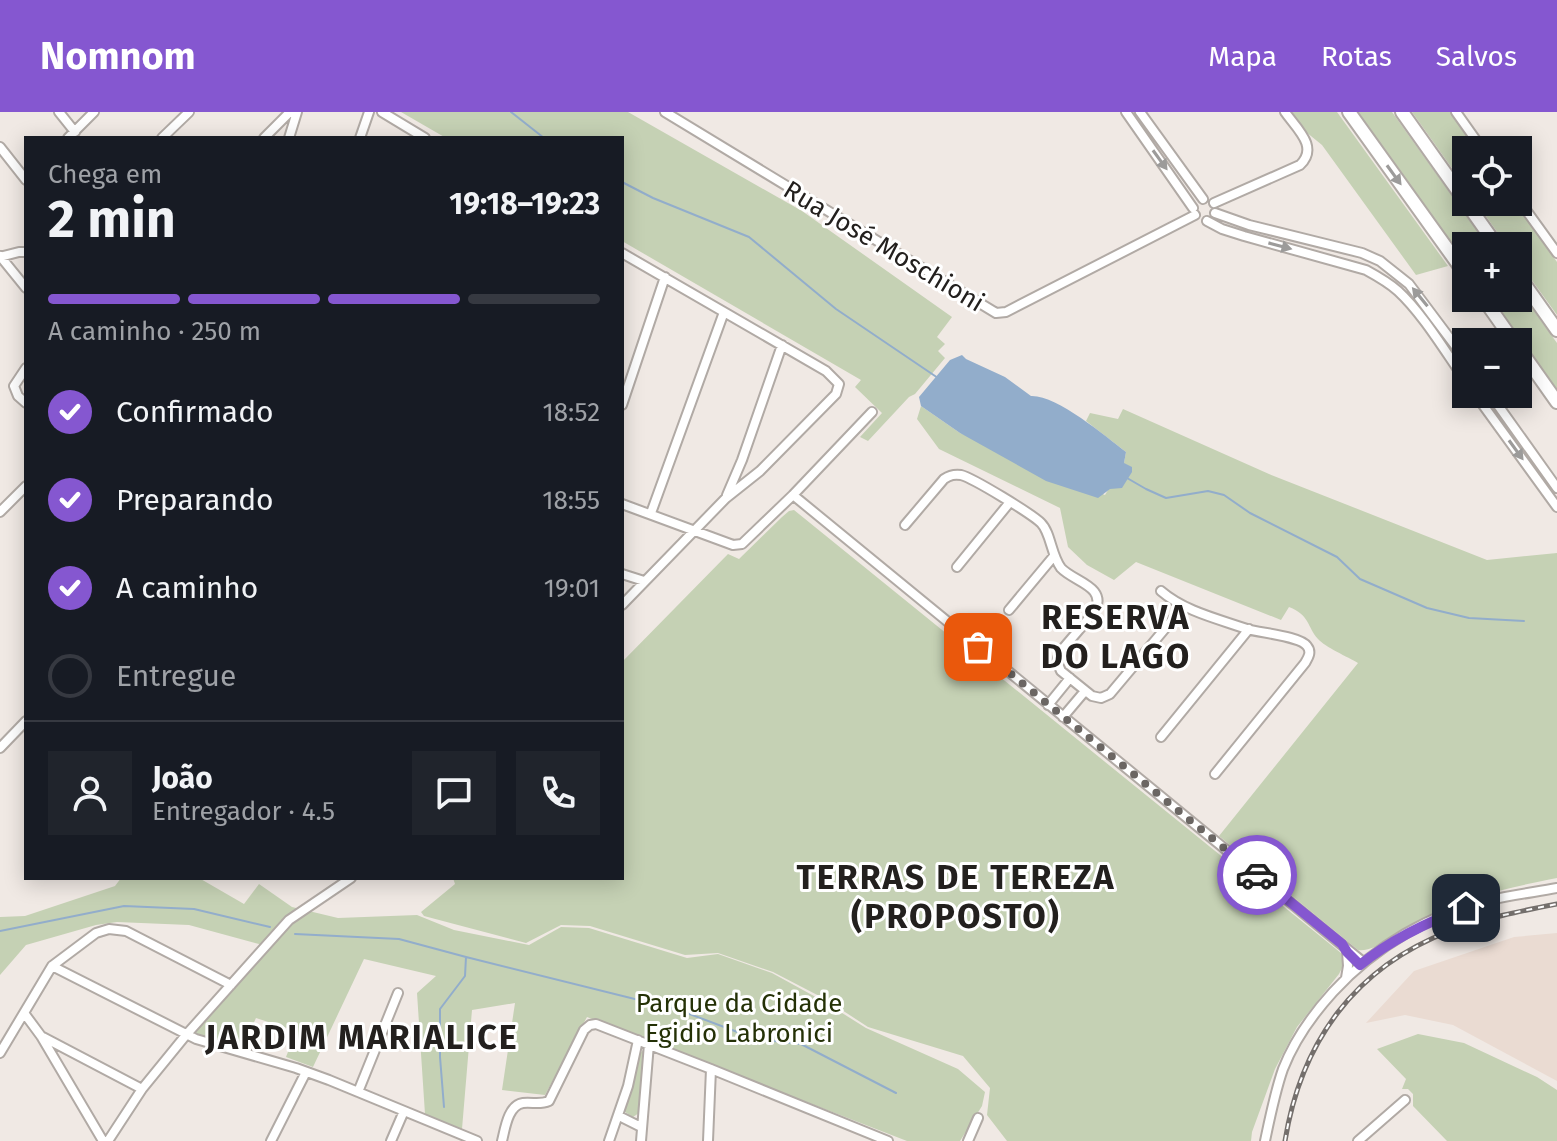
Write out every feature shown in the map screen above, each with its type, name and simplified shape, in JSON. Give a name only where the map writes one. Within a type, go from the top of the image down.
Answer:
[{"type":"highway","points":[[1349,112],[1452,255]]},
{"type":"highway","points":[[1402,112],[1487,232]]},
{"type":"highway","points":[[1532,295],[1557,330]]},
{"type":"highway","points":[[1532,367],[1557,402]]},
{"type":"street","points":[[59,112],[72,135],[94,112]]},
{"type":"street","points":[[164,136],[189,112]]},
{"type":"street","points":[[270,136],[290,112]]},
{"type":"street","points":[[290,136],[297,112]]},
{"type":"street","points":[[361,136],[369,112]]},
{"type":"street","points":[[382,112],[422,136]]},
{"type":"street","name":"Rua José Moschioni","points":[[665,112],[996,313],[1006,312],[1194,212]]},
{"type":"street","points":[[1126,112],[1198,219],[1244,236],[1366,270],[1383,279],[1413,309],[1452,362]]},
{"type":"street","points":[[1140,112],[1203,199]]},
{"type":"street","points":[[1214,203],[1300,165],[1308,155],[1307,143],[1285,112]]},
{"type":"street","points":[[1456,112],[1473,136]]},
{"type":"street","points":[[0,147],[24,177]]},
{"type":"street","points":[[1194,212],[1196,203],[1209,199],[1214,203],[1215,213],[1207,221]]},
{"type":"street","points":[[1215,213],[1249,225],[1362,253],[1380,261],[1409,284],[1452,341]]},
{"type":"street","points":[[1530,216],[1557,253]]},
{"type":"street","points":[[24,252],[0,257],[24,286]]},
{"type":"street","points":[[624,254],[782,345],[839,384],[836,394],[760,471],[726,498],[624,603]]},
{"type":"street","points":[[624,399],[665,277]]},
{"type":"street","points":[[651,513],[724,312]]},
{"type":"street","points":[[726,498],[782,345]]},
{"type":"street","points":[[24,371],[14,386],[24,401]]},
{"type":"street","points":[[1485,408],[1557,507]]},
{"type":"street","points":[[1500,408],[1557,488]]},
{"type":"street","points":[[624,505],[733,545],[742,544],[872,412]]},
{"type":"street","points":[[742,460],[760,471]]},
{"type":"street","points":[[1536,477],[1545,471]]},
{"type":"street","points":[[905,525],[944,479],[958,474],[1042,523],[1060,567],[1095,591],[1098,598],[1095,611],[1060,652],[1057,662],[1061,671],[1092,696],[1101,698],[1110,694],[1184,606]]},
{"type":"street","points":[[0,512],[24,488]]},
{"type":"street","points":[[793,495],[1362,963]]},
{"type":"street","points":[[957,567],[1010,502]]},
{"type":"street","points":[[1009,610],[1054,556]]},
{"type":"street","points":[[624,575],[644,581]]},
{"type":"street","points":[[1161,591],[1184,606],[1308,646],[1309,655],[1305,663],[1215,774]]},
{"type":"street","points":[[1161,737],[1249,629]]},
{"type":"street","points":[[1048,705],[1070,678]]},
{"type":"street","points":[[1063,717],[1085,691]]},
{"type":"street","points":[[0,748],[24,723]]},
{"type":"street","points":[[24,1013],[105,1141],[186,1035],[289,920],[348,880]]},
{"type":"street","points":[[1265,1141],[1284,1066],[1312,1017],[1362,963],[1404,935],[1439,917],[1489,901],[1557,888]]},
{"type":"street","points":[[0,1053],[52,966],[96,933],[115,929],[126,931],[231,985]]},
{"type":"street","points":[[1348,950],[1374,953]]},
{"type":"street","points":[[1346,978],[1348,950]]},
{"type":"street","points":[[52,966],[186,1035],[306,1072],[477,1141]]},
{"type":"street","points":[[358,1092],[398,993]]},
{"type":"street","points":[[502,1141],[510,1114],[520,1103],[546,1103],[552,1097],[584,1030],[590,1025],[599,1024],[870,1138],[888,1141]]},
{"type":"street","points":[[41,1036],[142,1089]]},
{"type":"street","points":[[609,1141],[619,1116],[638,1040]]},
{"type":"street","points":[[641,1141],[649,1044]]},
{"type":"street","points":[[708,1141],[711,1069]]},
{"type":"street","points":[[275,1140],[306,1072]]},
{"type":"street","points":[[1358,1141],[1405,1100]]},
{"type":"street","points":[[391,1141],[404,1111]]},
{"type":"street","points":[[619,1116],[641,1127]]},
{"type":"street","points":[[968,1141],[978,1118]]},
{"type":"shaded area","points":[[1557,933],[1557,1081],[1453,1025],[1405,1015],[1366,1023],[1414,971],[1514,937]]},
{"type":"green space","points":[[401,112],[628,112],[802,211],[952,317],[937,337],[945,344],[938,351],[945,358],[915,394],[868,441],[860,437],[882,413],[855,387],[861,380],[624,242],[624,136],[443,136]]},
{"type":"green space","points":[[1292,112],[1337,112],[1448,266],[1416,275],[1322,145],[1306,132]]},
{"type":"green space","points":[[1357,112],[1392,112],[1452,196],[1452,216],[1467,216],[1478,232],[1452,232],[1452,244]]},
{"type":"green space","points":[[1412,112],[1450,112],[1467,136],[1452,136],[1452,168]]},
{"type":"green space","points":[[1486,216],[1524,216],[1557,262],[1557,315],[1532,280],[1532,232],[1497,232]]},
{"type":"green space","points":[[1532,308],[1557,343],[1557,390],[1532,355],[1532,328],[1513,328],[1501,312],[1532,312]]},
{"type":"green space","points":[[921,406],[960,433],[1105,495],[1124,463],[1126,452],[1086,421],[1090,413],[1118,419],[1123,409],[1269,474],[1487,560],[1557,553],[1557,878],[1455,904],[1382,944],[1358,950],[1219,836],[1358,663],[1321,642],[1305,617],[1289,607],[1281,620],[1136,562],[1114,580],[1087,565],[1068,547],[1060,508],[939,449],[917,419]]},
{"type":"green space","points":[[794,510],[1341,953],[1343,966],[1339,974],[1297,1027],[1275,1069],[1251,1141],[1007,1141],[987,1115],[990,1088],[963,1056],[868,1027],[825,999],[773,972],[718,953],[685,955],[590,926],[561,925],[526,943],[424,916],[421,912],[455,884],[454,880],[624,880],[624,660],[728,554],[739,559],[789,511]]},
{"type":"green space","name":"Parque da Cidade Egidio Labronici","points":[[120,880],[202,880],[244,904],[259,884],[292,907],[338,918],[417,915],[454,930],[529,945],[561,927],[589,928],[687,958],[718,954],[772,973],[866,1028],[958,1069],[985,1092],[982,1106],[960,1141],[907,1141],[587,1017],[545,1095],[502,1090],[515,1003],[472,1010],[462,1129],[425,1114],[417,993],[436,976],[364,959],[313,1067],[286,1057],[296,1031],[256,1018],[242,1048],[193,1034],[262,957],[259,944],[189,925],[117,922],[26,945],[0,975],[0,917],[25,916],[115,886]]},
{"type":"green space","points":[[1418,1034],[1464,1043],[1537,1077],[1557,1090],[1557,1141],[1447,1141],[1413,1106],[1413,1094],[1408,1089],[1402,1089],[1406,1079],[1377,1049]]},
{"type":"green space","points":[[643,1050],[646,1051],[639,1113],[633,1117],[625,1112],[625,1106],[637,1057]]},
{"type":"water","points":[[962,355],[1005,377],[1031,396],[1042,397],[1067,409],[1126,452],[1124,463],[1132,467],[1132,472],[1122,488],[1110,489],[1098,498],[1046,481],[960,433],[921,406],[919,397],[950,360]]},
{"type":"waterway","points":[[511,112],[541,136]]},
{"type":"waterway","points":[[624,183],[749,237],[836,309],[938,378]]},
{"type":"waterway","points":[[1127,478],[1166,498],[1208,491],[1224,495],[1250,513],[1337,557],[1360,579],[1427,608],[1469,618],[1524,621]]},
{"type":"waterway","points":[[0,931],[124,906],[194,909],[270,927]]},
{"type":"waterway","points":[[295,934],[399,939],[679,1010],[756,1039],[801,1044],[896,1093]]},
{"type":"waterway","points":[[444,1107],[440,1009],[465,976],[466,957]]},
{"type":"railway","points":[[1285,1141],[1304,1071],[1338,1012],[1360,987],[1416,946],[1450,931],[1557,904]]},
{"type":"way so far","points":[[978,647],[1257,875]]},
{"type":"district","name":"RESERVA DO LAGO","points":[[1116,636]]},
{"type":"district","name":"TERRAS DE TEREZA (PROPOSTO)","points":[[956,896]]},
{"type":"district","name":"JARDIM MARIALICE","points":[[362,1037]]},
{"type":"route","points":[[1257,875],[1342,944],[1360,965],[1412,930],[1466,908]]}]
